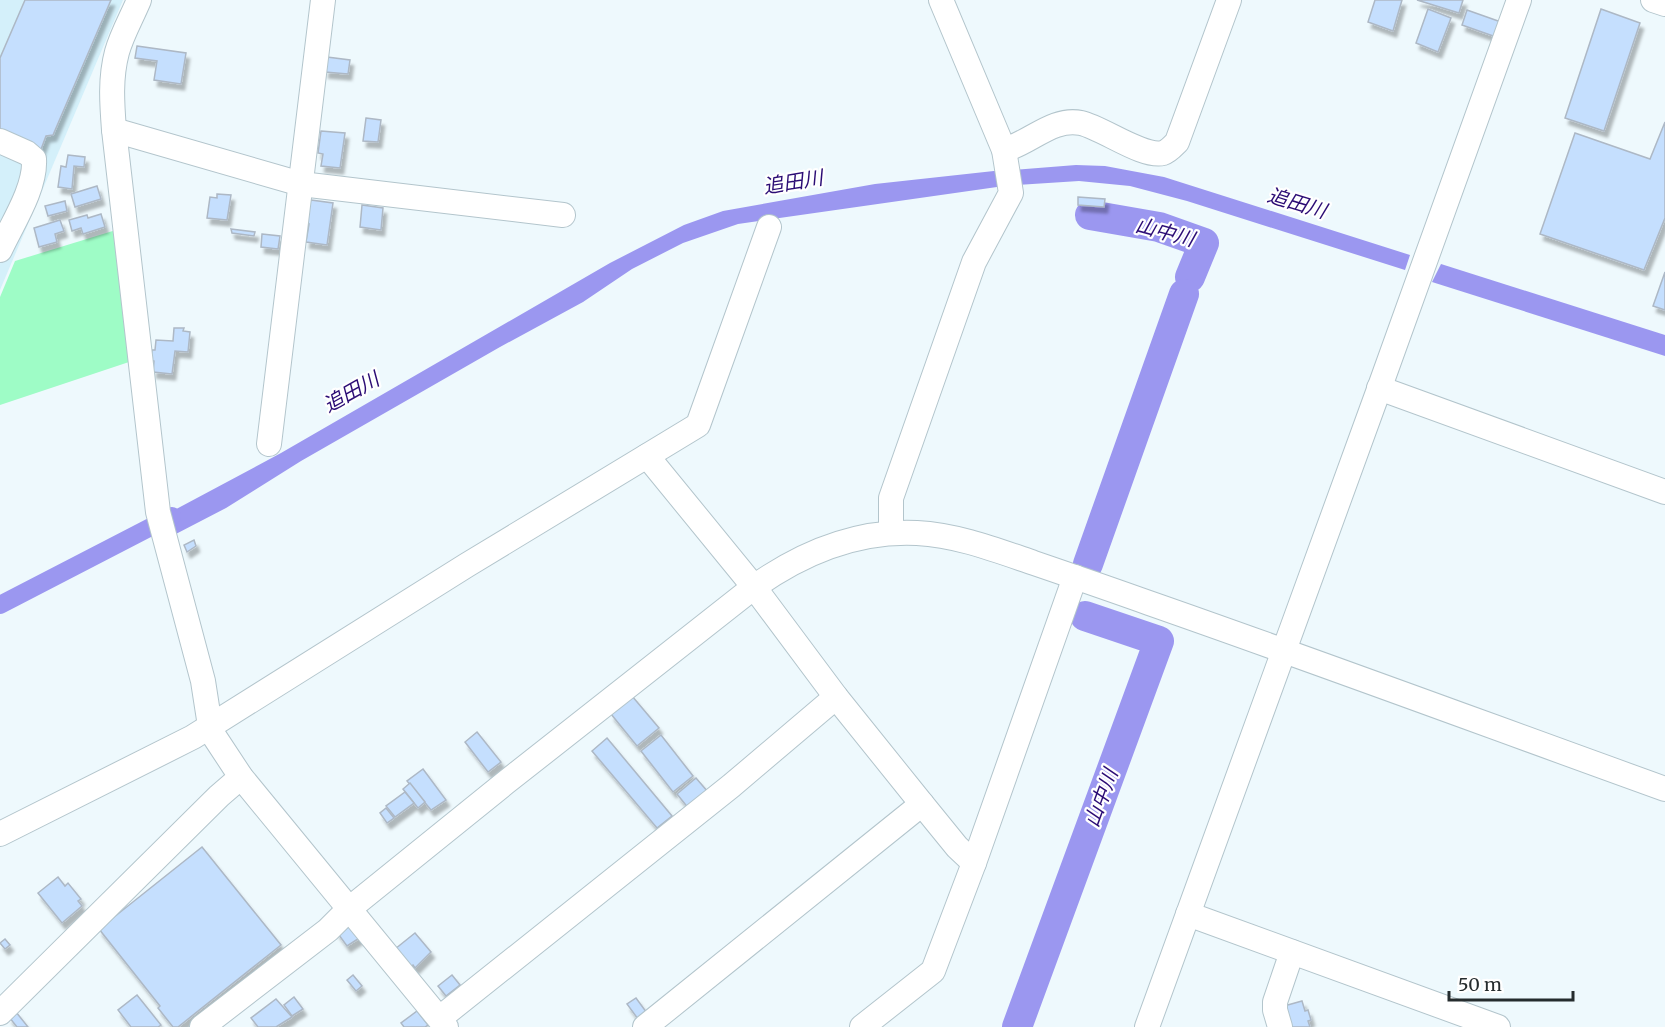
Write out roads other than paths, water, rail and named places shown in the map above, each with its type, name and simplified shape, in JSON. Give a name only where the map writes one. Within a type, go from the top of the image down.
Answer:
[{"type":"street","points":[[139,0],[118,50],[114,69],[112,97],[114,130],[162,530],[203,681],[210,726],[241,777],[443,1023],[836,697]]},
{"type":"street","points":[[269,444],[323,0]]},
{"type":"street","points":[[941,0],[1008,171]]},
{"type":"street","points":[[891,533],[891,498],[970,273],[998,213],[1014,147],[1050,128],[1076,122],[1091,126],[1152,153],[1166,152],[1177,142],[1228,0]]},
{"type":"street","points":[[1147,1027],[1423,271],[1519,0]]},
{"type":"street","points":[[1653,0],[1665,4]]},
{"type":"street","points":[[114,130],[301,184],[563,214]]},
{"type":"street","points":[[0,141],[27,153],[34,159],[35,170],[31,184],[0,250]]},
{"type":"street","points":[[0,834],[193,737],[694,428],[700,422],[769,227]]},
{"type":"street","points":[[1379,388],[1665,492]]},
{"type":"street","points":[[647,456],[754,587],[836,697],[957,847],[974,863]]},
{"type":"street","points":[[202,1027],[328,930],[349,909],[505,783],[754,587],[788,564],[824,547],[891,533],[916,533],[958,539],[1009,554],[1283,650],[1665,789]]},
{"type":"street","points":[[862,1027],[933,972],[1076,577]]},
{"type":"street","points":[[0,1013],[219,796],[241,777]]},
{"type":"street","points":[[645,1027],[922,804]]},
{"type":"street","points":[[1188,914],[1498,1027]]},
{"type":"street","points":[[1281,1027],[1275,1010],[1275,1002],[1292,952]]},
{"type":"waterway","name":"山中川","points":[[1090,215],[1159,227],[1204,243],[1190,277]]},
{"type":"waterway","name":"山中川","points":[[1088,564],[1184,294]]},
{"type":"waterway","name":"追田川","points":[[0,605],[172,516]]},
{"type":"waterway","name":"山中川","points":[[1017,1027],[1159,641],[1085,616]]}]
